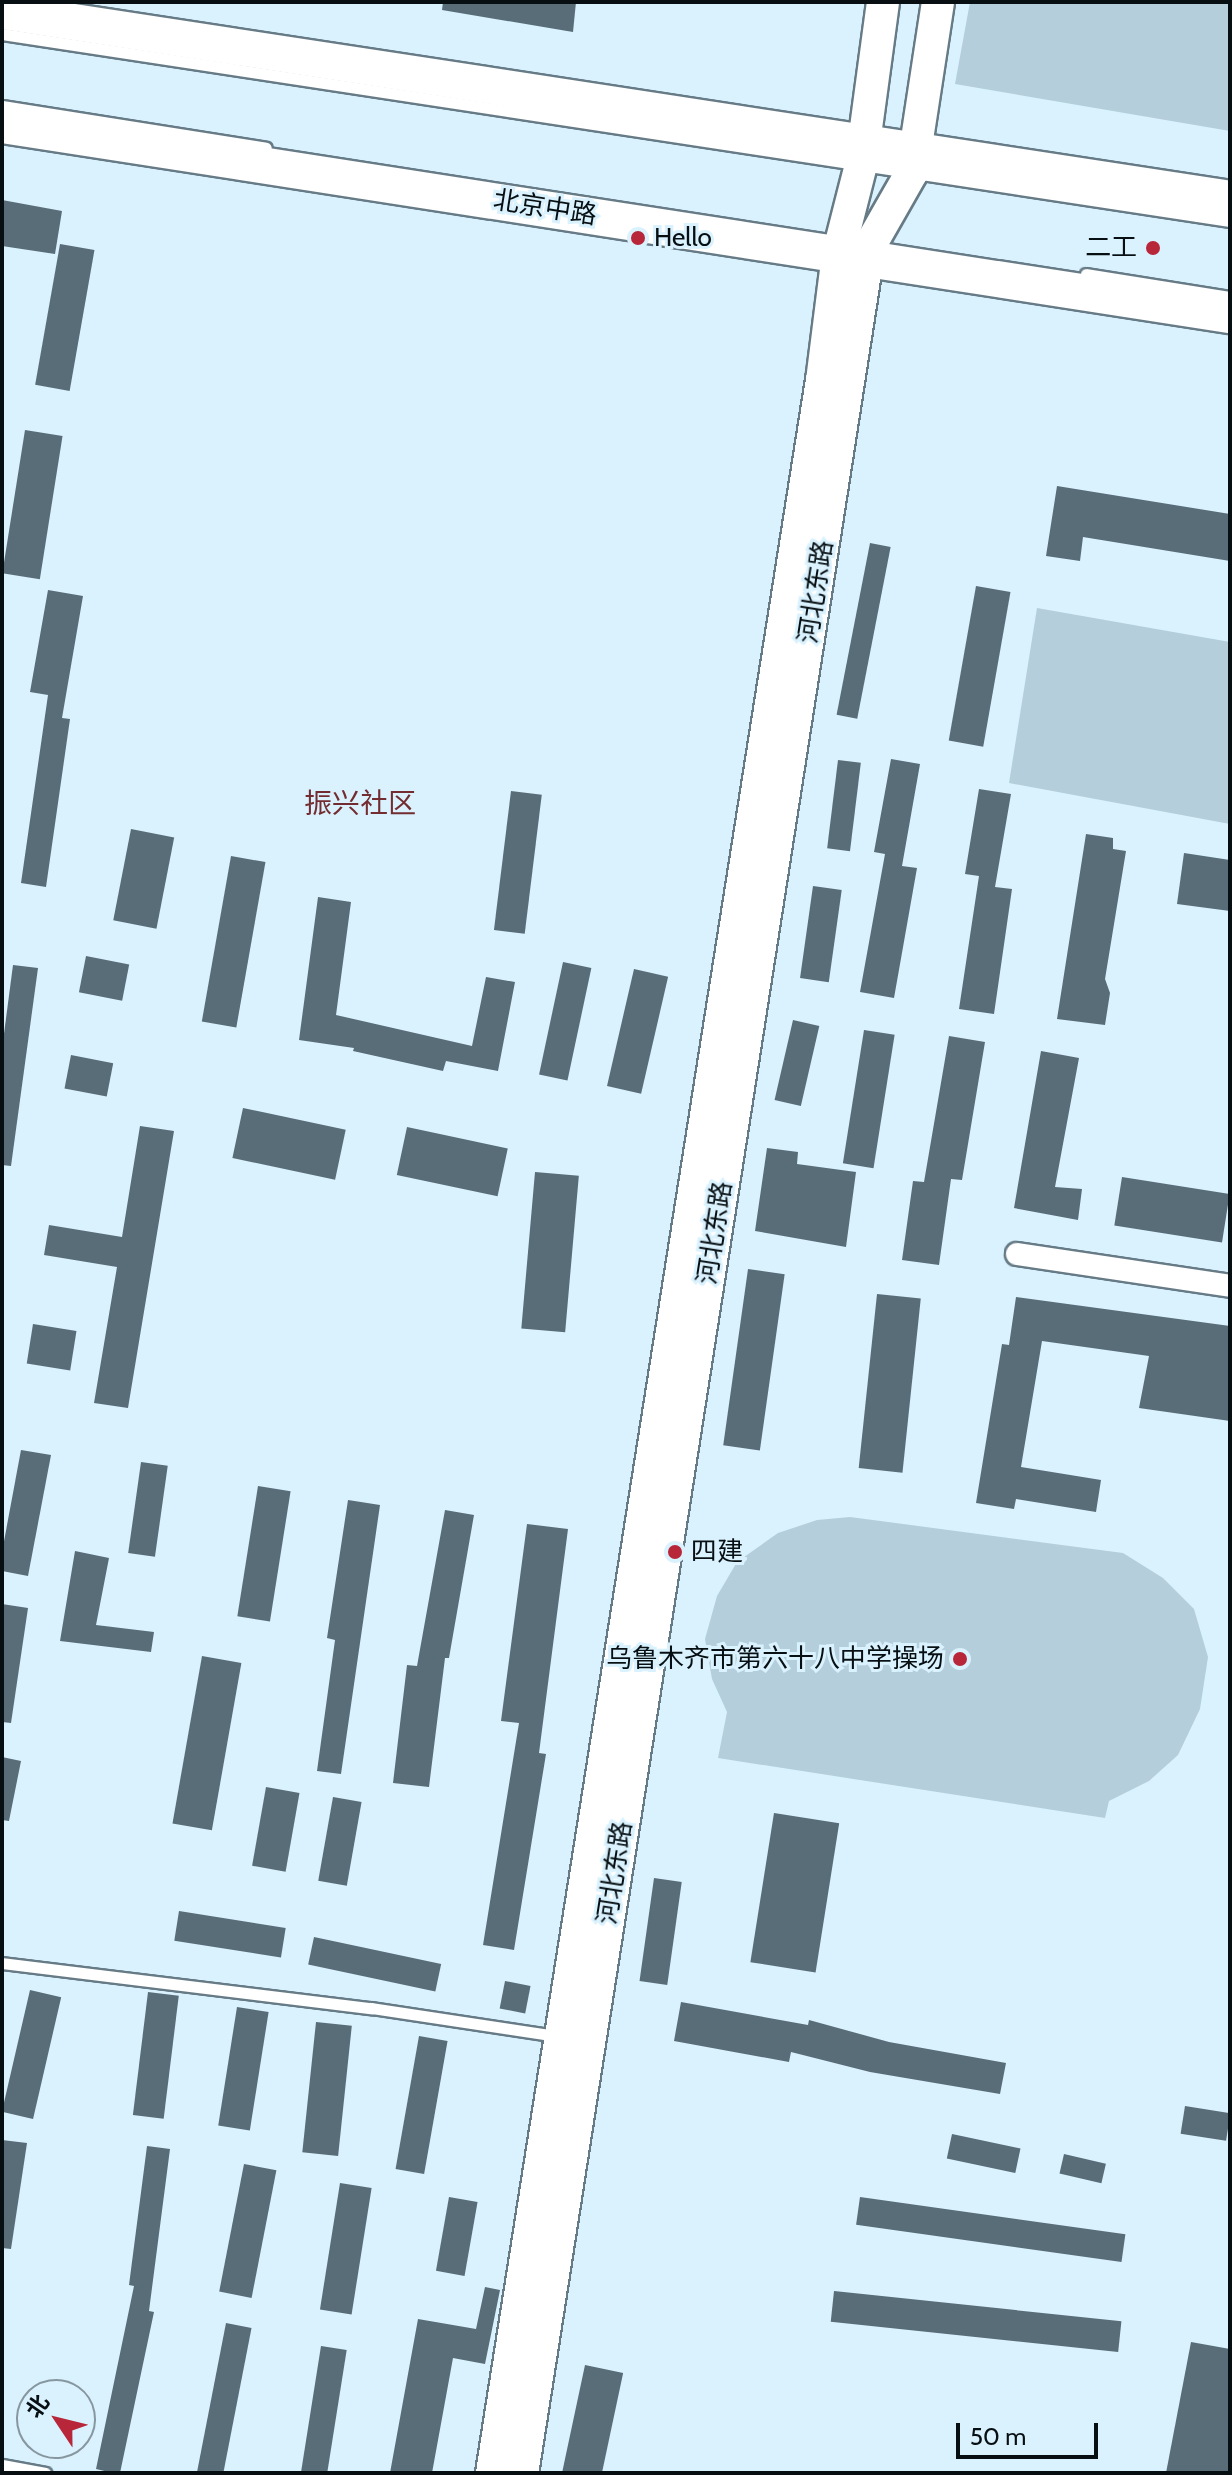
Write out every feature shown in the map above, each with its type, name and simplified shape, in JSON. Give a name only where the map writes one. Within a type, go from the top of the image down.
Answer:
[{"type":"main road","points":[[492,2473],[822,381],[855,246],[862,155],[883,2]]},
{"type":"main road","name":"河北东路","points":[[522,2473],[855,246],[913,160],[938,2]]},
{"type":"main road","points":[[2,11],[862,155],[1230,199]]},
{"type":"main road","name":"北京中路","points":[[2,125],[855,246],[1230,315]]},
{"type":"street","points":[[1017,1254],[1230,1286]]},
{"type":"lane","points":[[2,34],[862,155]]},
{"type":"lane","points":[[2,106],[282,150]]},
{"type":"lane","points":[[913,160],[1230,221]]},
{"type":"lane","points":[[1074,273],[1230,297]]},
{"type":"lane","points":[[2,1963],[371,2008],[563,2037]]},
{"type":"lane","points":[[2,2465],[45,2473]]},
{"type":"shaded area","points":[[970,2],[1230,2],[1230,131],[955,84]]},
{"type":"shaded area","points":[[1037,608],[1230,642],[1230,824],[1009,783]]},
{"type":"shaded area","points":[[850,1517],[1123,1553],[1163,1578],[1194,1609],[1208,1657],[1200,1709],[1178,1755],[1149,1781],[1109,1801],[1105,1818],[718,1758],[727,1712],[712,1679],[705,1639],[717,1596],[737,1562],[778,1533],[817,1520]]},
{"type":"building","points":[[443,2],[576,2],[573,32],[442,10]]},
{"type":"building","points":[[2,200],[62,211],[55,254],[2,246]]},
{"type":"building","points":[[60,244],[94,250],[70,391],[35,385]]},
{"type":"building","points":[[25,430],[63,436],[40,579],[2,573]]},
{"type":"building","points":[[1057,486],[1230,514],[1230,561],[1083,537],[1080,561],[1046,556]]},
{"type":"building","points":[[870,543],[891,547],[857,719],[837,715]]},
{"type":"building","points":[[976,586],[1010,592],[983,747],[949,741]]},
{"type":"building","points":[[48,590],[83,596],[62,718],[70,719],[46,887],[21,883],[48,695],[30,692]]},
{"type":"building","points":[[891,759],[920,764],[902,866],[917,868],[894,998],[860,992],[885,854],[874,852]]},
{"type":"building","points":[[838,760],[861,763],[850,851],[827,848]]},
{"type":"building","points":[[979,789],[1011,794],[995,887],[1012,889],[994,1014],[959,1009],[979,876],[965,874]]},
{"type":"building","points":[[511,791],[542,795],[525,934],[494,930]]},
{"type":"building","points":[[131,829],[174,837],[156,929],[113,920]]},
{"type":"building","points":[[1086,834],[1113,838],[1113,849],[1126,851],[1105,979],[1110,993],[1105,1025],[1057,1019]]},
{"type":"building","points":[[1184,853],[1230,860],[1230,911],[1177,904]]},
{"type":"building","points":[[231,856],[265,862],[236,1028],[202,1021]]},
{"type":"building","points":[[813,886],[842,890],[829,982],[800,978]]},
{"type":"building","points":[[318,897],[351,902],[336,1015],[472,1046],[486,977],[515,982],[498,1071],[446,1061],[443,1071],[353,1051],[354,1048],[299,1040]]},
{"type":"building","points":[[86,956],[129,964],[122,1001],[79,992]]},
{"type":"building","points":[[563,962],[591,968],[567,1081],[539,1074]]},
{"type":"building","points":[[13,965],[38,968],[11,1166],[2,1165],[2,1049]]},
{"type":"building","points":[[634,969],[668,977],[641,1094],[607,1086]]},
{"type":"building","points":[[793,1020],[819,1026],[801,1106],[775,1100]]},
{"type":"building","points":[[864,1030],[895,1035],[873,1168],[843,1163]]},
{"type":"building","points":[[949,1036],[985,1042],[962,1180],[951,1179],[939,1265],[902,1260],[913,1181],[924,1182]]},
{"type":"building","points":[[1041,1051],[1079,1058],[1055,1187],[1082,1189],[1078,1220],[1014,1208]]},
{"type":"building","points":[[71,1055],[113,1063],[107,1097],[65,1088]]},
{"type":"building","points":[[243,1108],[346,1130],[335,1180],[232,1158]]},
{"type":"building","points":[[140,1126],[174,1131],[128,1408],[94,1403],[117,1267],[44,1255],[49,1225],[122,1237]]},
{"type":"building","points":[[407,1127],[508,1148],[498,1196],[397,1175]]},
{"type":"building","points":[[767,1148],[798,1152],[797,1164],[856,1172],[846,1247],[755,1231]]},
{"type":"building","points":[[535,1172],[579,1176],[565,1332],[521,1328]]},
{"type":"building","points":[[1122,1177],[1230,1194],[1222,1242],[1114,1225]]},
{"type":"building","points":[[748,1269],[785,1274],[760,1450],[723,1445]]},
{"type":"building","points":[[877,1294],[921,1299],[902,1473],[859,1468]]},
{"type":"building","points":[[1016,1297],[1230,1326],[1230,1421],[1139,1408],[1149,1356],[1042,1341],[1021,1467],[1101,1480],[1096,1512],[1016,1499],[1014,1509],[976,1503],[1002,1344],[1009,1345]]},
{"type":"building","points":[[33,1324],[76,1331],[70,1370],[27,1364]]},
{"type":"building","points":[[21,1450],[51,1455],[28,1576],[2,1571],[2,1552]]},
{"type":"building","points":[[141,1462],[168,1466],[155,1557],[128,1553]]},
{"type":"building","points":[[258,1486],[291,1491],[270,1622],[237,1616]]},
{"type":"building","points":[[348,1500],[380,1505],[341,1774],[317,1771],[335,1640],[327,1638]]},
{"type":"building","points":[[445,1510],[474,1515],[449,1658],[445,1658],[429,1787],[393,1783],[407,1665],[417,1666]]},
{"type":"building","points":[[527,1524],[568,1529],[539,1753],[546,1754],[514,1950],[483,1945],[519,1723],[501,1721]]},
{"type":"building","points":[[75,1551],[109,1558],[96,1625],[154,1632],[151,1652],[60,1641]]},
{"type":"building","points":[[2,1604],[28,1608],[11,1723],[2,1722]]},
{"type":"building","points":[[202,1656],[241,1663],[212,1830],[172,1823]]},
{"type":"building","points":[[2,1757],[21,1761],[9,1821],[2,1820]]},
{"type":"building","points":[[266,1787],[299,1793],[286,1872],[252,1866]]},
{"type":"building","points":[[333,1797],[362,1802],[347,1886],[318,1881]]},
{"type":"building","points":[[774,1813],[839,1823],[816,1972],[750,1962]]},
{"type":"building","points":[[654,1878],[682,1882],[667,1985],[640,1981]]},
{"type":"building","points":[[179,1911],[286,1928],[281,1958],[174,1941]]},
{"type":"building","points":[[314,1937],[441,1964],[435,1991],[308,1964]]},
{"type":"building","points":[[505,1981],[531,1986],[525,2013],[500,2008]]},
{"type":"building","points":[[30,1990],[61,1997],[33,2119],[2,2112]]},
{"type":"building","points":[[148,1992],[179,1996],[164,2119],[133,2115]]},
{"type":"building","points":[[681,2002],[808,2025],[809,2020],[889,2042],[1006,2063],[1000,2094],[870,2072],[791,2052],[789,2062],[674,2041]]},
{"type":"building","points":[[237,2007],[269,2012],[250,2131],[218,2126]]},
{"type":"building","points":[[316,2022],[352,2026],[338,2156],[302,2152]]},
{"type":"building","points":[[419,2036],[448,2041],[424,2174],[396,2169]]},
{"type":"building","points":[[1185,2106],[1230,2113],[1226,2141],[1181,2134]]},
{"type":"building","points":[[952,2134],[1020,2149],[1015,2173],[947,2158]]},
{"type":"building","points":[[2,2140],[27,2143],[11,2249],[2,2248]]},
{"type":"building","points":[[147,2146],[170,2149],[149,2311],[154,2312],[120,2473],[113,2473],[96,2469],[134,2286],[129,2285]]},
{"type":"building","points":[[1064,2154],[1106,2164],[1101,2183],[1060,2173]]},
{"type":"building","points":[[244,2164],[276,2170],[252,2298],[219,2292]]},
{"type":"building","points":[[340,2183],[372,2188],[352,2314],[320,2309]]},
{"type":"building","points":[[449,2197],[478,2202],[465,2276],[436,2271]]},
{"type":"building","points":[[860,2197],[1125,2234],[1121,2262],[856,2225]]},
{"type":"building","points":[[485,2287],[500,2290],[485,2364],[453,2358],[432,2473],[390,2473],[418,2319],[476,2329]]},
{"type":"building","points":[[834,2291],[1121,2321],[1118,2352],[831,2322]]},
{"type":"building","points":[[226,2323],[252,2328],[223,2473],[197,2472]]},
{"type":"building","points":[[1191,2342],[1230,2349],[1230,2473],[1166,2473]]},
{"type":"building","points":[[321,2346],[347,2350],[327,2473],[301,2473]]},
{"type":"building","points":[[585,2365],[623,2373],[602,2473],[562,2473]]},
{"type":"place","name":"Hello","points":[[638,238]]},
{"type":"place","name":"二工","points":[[1153,248]]},
{"type":"place","name":"四建","points":[[675,1552]]},
{"type":"place","name":"乌鲁木齐市第六十八中学操场","points":[[960,1659]]},
{"type":"district","name":"振兴社区","points":[[360,803]]}]
